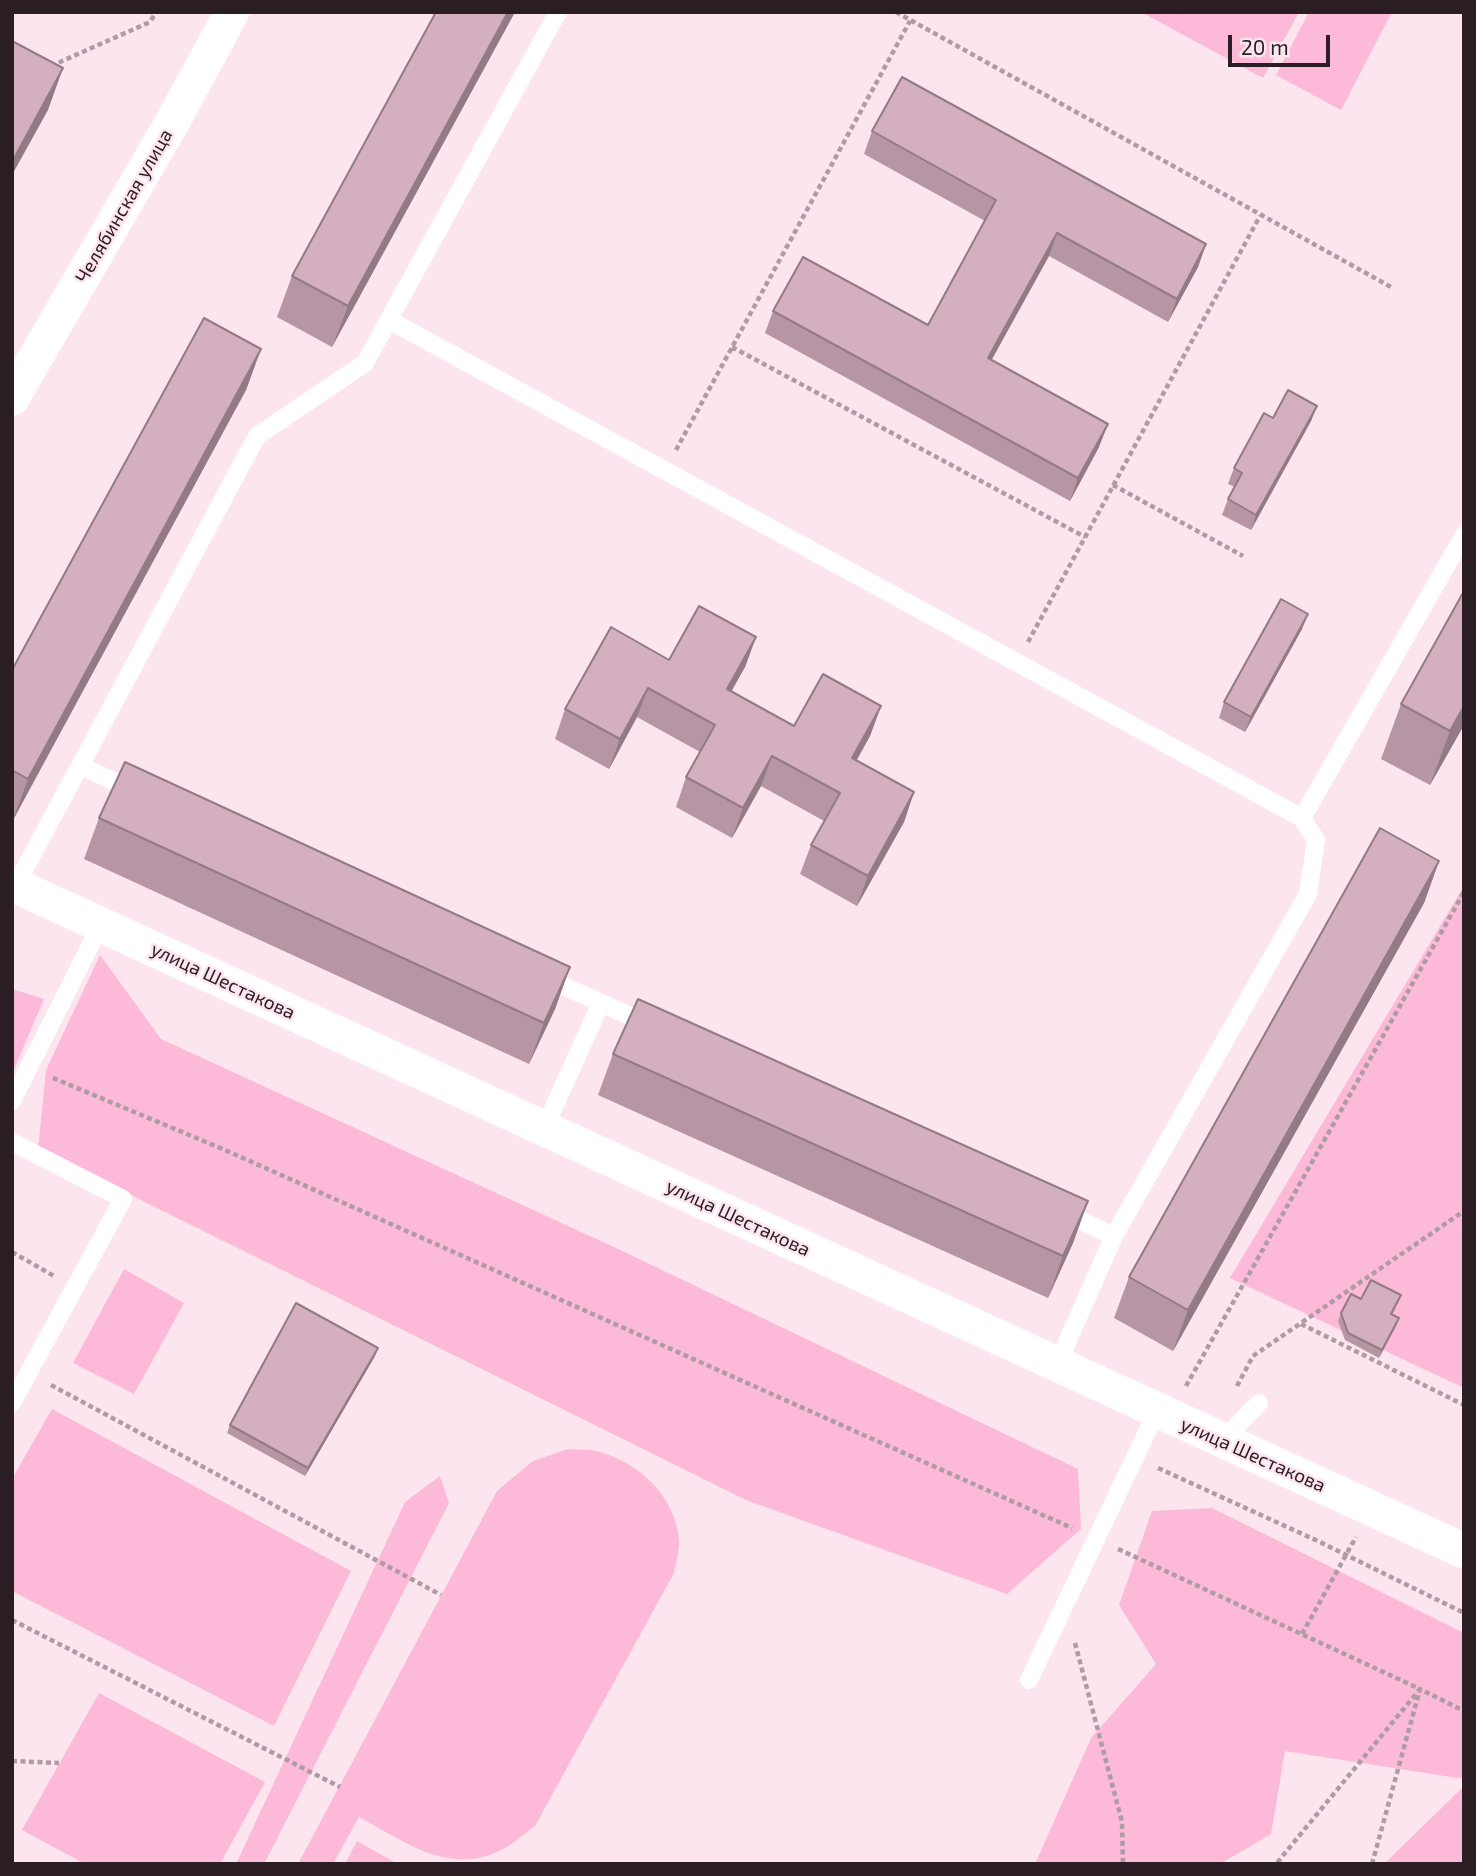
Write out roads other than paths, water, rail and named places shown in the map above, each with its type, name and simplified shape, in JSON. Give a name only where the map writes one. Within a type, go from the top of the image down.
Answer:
[{"type":"street","name":"Челябинская улица","points":[[12,398],[173,121],[232,12]]},
{"type":"street","name":"улица Шестакова","points":[[14,884],[1464,1551]]},
{"type":"lane","points":[[14,884],[257,436],[365,363],[558,12]]},
{"type":"lane","points":[[389,320],[1302,818],[1316,840],[1308,894],[1114,1236],[1057,1365]]},
{"type":"lane","points":[[1302,818],[1464,535]]},
{"type":"lane","points":[[80,766],[157,801]]},
{"type":"lane","points":[[12,1101],[101,924]]},
{"type":"lane","points":[[525,968],[663,1031]]},
{"type":"lane","points":[[544,1129],[601,1003]]},
{"type":"lane","points":[[12,1142],[123,1199],[12,1403]]},
{"type":"lane","points":[[1039,1202],[1114,1236]]},
{"type":"lane","points":[[1222,1441],[1259,1403]]},
{"type":"lane","points":[[1029,1680],[1136,1458],[1163,1414]]}]
